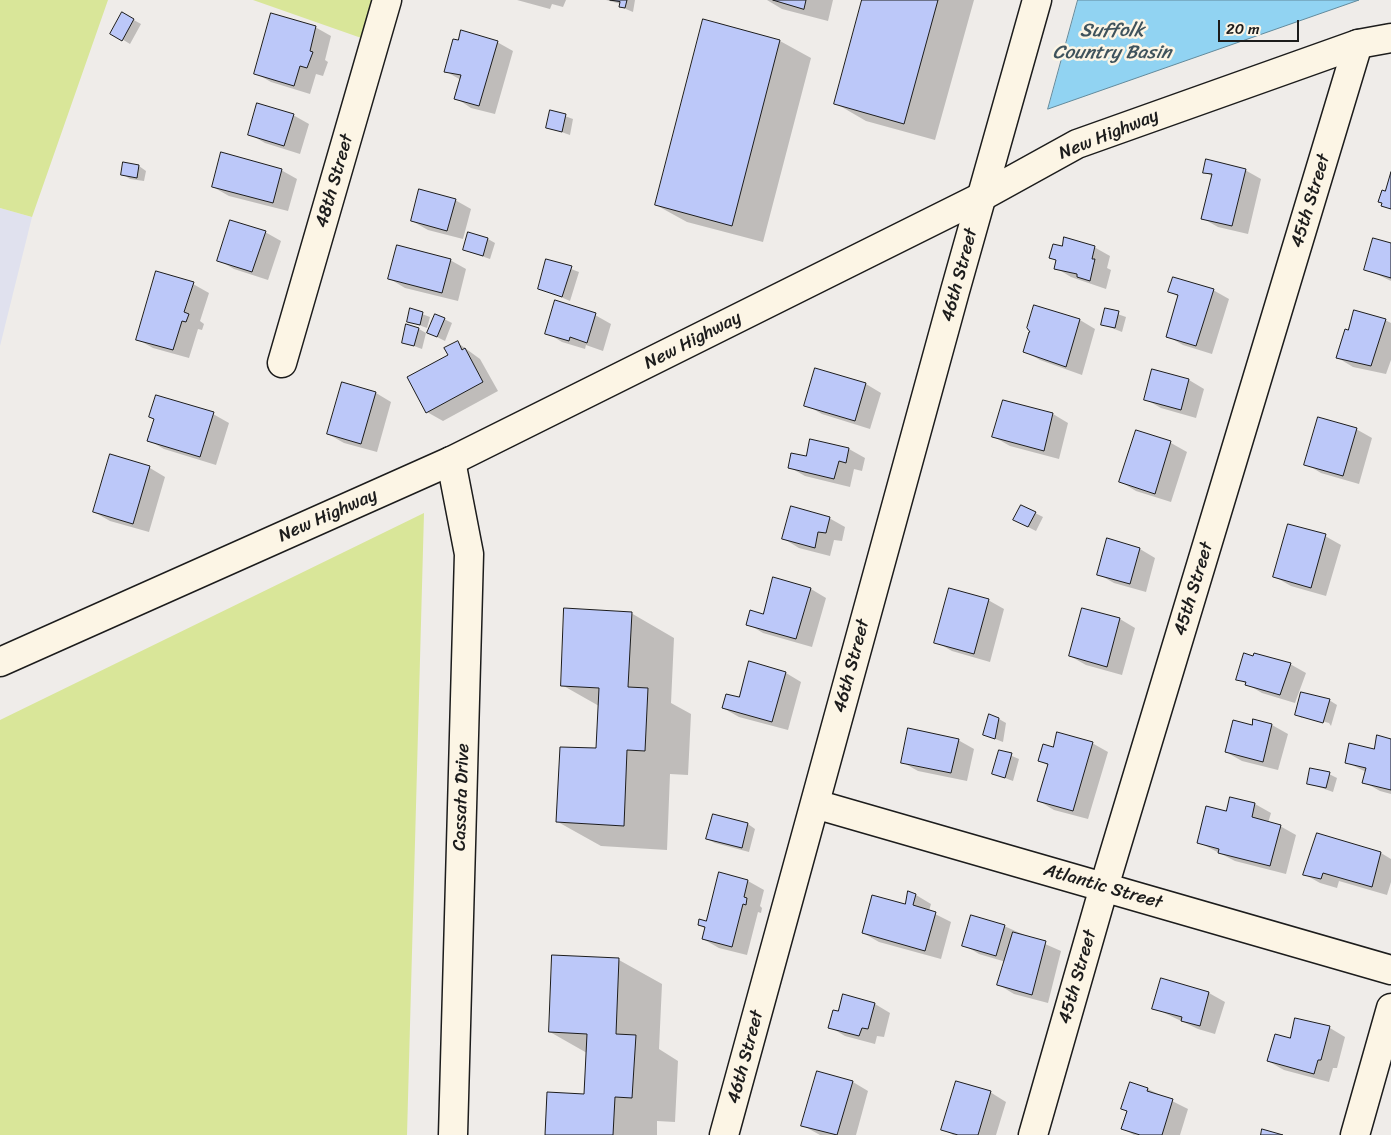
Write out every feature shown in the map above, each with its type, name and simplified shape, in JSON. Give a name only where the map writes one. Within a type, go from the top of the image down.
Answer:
[{"type":"street","name":"48th Street","points":[[282,363],[387,0]]},
{"type":"street","name":"46th Street","points":[[724,1135],[981,197],[1037,0]]},
{"type":"street","name":"New Highway","points":[[0,662],[451,461],[981,197],[1077,144],[1358,44],[1391,38]]},
{"type":"street","name":"45th Street","points":[[1033,1135],[1104,887],[1358,44]]},
{"type":"street","name":"Cassata Drive","points":[[451,461],[469,554],[453,1135]]},
{"type":"street","name":"Atlantic Street","points":[[815,804],[1391,970]]},
{"type":"street","points":[[1355,1135],[1391,1008]]},
{"type":"shaded area","points":[[0,208],[32,217],[0,346]]},
{"type":"green space","points":[[0,0],[108,0],[32,217],[0,208]]},
{"type":"green space","points":[[253,0],[378,0],[367,40]]},
{"type":"green space","points":[[424,513],[407,1135],[0,1135],[0,720]]},
{"type":"water","name":"Suffolk Country Basin","points":[[1078,0],[1359,0],[1048,109]]},
{"type":"building","points":[[610,0],[627,0],[625,8],[619,7],[620,2]]},
{"type":"building","points":[[773,0],[806,0],[804,9]]},
{"type":"building","points":[[862,0],[938,0],[904,124],[834,104]]},
{"type":"building","points":[[122,12],[134,19],[122,41],[110,34]]},
{"type":"building","points":[[271,13],[316,26],[310,51],[313,52],[307,68],[300,66],[294,86],[254,74]]},
{"type":"building","points":[[703,19],[780,40],[732,226],[655,205]]},
{"type":"building","points":[[461,30],[498,41],[479,106],[454,99],[461,75],[444,72],[453,39],[458,40]]},
{"type":"building","points":[[257,103],[294,114],[284,146],[248,135]]},
{"type":"building","points":[[550,110],[566,114],[562,132],[546,128]]},
{"type":"building","points":[[221,152],[282,169],[273,203],[212,187]]},
{"type":"building","points":[[1206,159],[1246,169],[1232,226],[1201,219],[1212,174],[1203,173]]},
{"type":"building","points":[[123,162],[139,165],[137,178],[121,175]]},
{"type":"building","points":[[1391,172],[1391,209],[1381,206],[1382,203],[1378,202],[1382,190],[1385,191]]},
{"type":"building","points":[[419,189],[456,199],[447,231],[411,221]]},
{"type":"building","points":[[230,220],[266,231],[252,272],[217,261]]},
{"type":"building","points":[[468,232],[488,238],[483,256],[463,250]]},
{"type":"building","points":[[1064,237],[1095,246],[1092,259],[1095,259],[1090,281],[1077,277],[1077,274],[1054,269],[1056,260],[1049,258],[1053,244],[1062,246]]},
{"type":"building","points":[[1373,238],[1391,243],[1391,278],[1364,270]]},
{"type":"building","points":[[397,245],[451,259],[442,293],[388,279]]},
{"type":"building","points":[[546,259],[572,266],[562,297],[538,289]]},
{"type":"building","points":[[156,271],[194,282],[184,312],[189,314],[186,322],[182,321],[173,350],[136,340]]},
{"type":"building","points":[[1173,277],[1214,289],[1196,346],[1166,337],[1178,295],[1168,292]]},
{"type":"building","points":[[555,300],[596,313],[587,343],[570,337],[569,341],[545,334]]},
{"type":"building","points":[[1034,305],[1080,319],[1066,367],[1023,352],[1030,332],[1027,328]]},
{"type":"building","points":[[410,308],[423,312],[420,325],[407,322]]},
{"type":"building","points":[[1105,308],[1119,311],[1115,328],[1101,325]]},
{"type":"building","points":[[1354,310],[1386,319],[1371,366],[1336,358],[1345,329],[1348,330]]},
{"type":"building","points":[[435,314],[445,318],[437,337],[427,333]]},
{"type":"building","points":[[406,324],[419,328],[414,346],[402,343]]},
{"type":"building","points":[[458,341],[462,350],[465,348],[483,382],[426,413],[407,377],[448,355],[444,348]]},
{"type":"building","points":[[815,368],[866,383],[855,421],[804,406]]},
{"type":"building","points":[[1152,369],[1189,379],[1181,410],[1144,400]]},
{"type":"building","points":[[342,382],[376,392],[361,444],[327,434]]},
{"type":"building","points":[[156,395],[214,412],[200,457],[147,441],[154,419],[149,417]]},
{"type":"building","points":[[1003,400],[1053,413],[1044,451],[992,437]]},
{"type":"building","points":[[1318,417],[1357,428],[1343,476],[1304,465]]},
{"type":"building","points":[[1136,430],[1171,441],[1155,494],[1119,482]]},
{"type":"building","points":[[810,439],[849,448],[846,463],[839,461],[834,479],[788,468],[791,453],[806,456]]},
{"type":"building","points":[[110,454],[150,466],[133,524],[93,512]]},
{"type":"building","points":[[1021,505],[1036,512],[1028,527],[1013,520]]},
{"type":"building","points":[[791,506],[830,517],[826,533],[818,532],[815,548],[782,539]]},
{"type":"building","points":[[1288,524],[1326,534],[1311,588],[1273,577]]},
{"type":"building","points":[[1107,538],[1140,548],[1130,584],[1097,575]]},
{"type":"building","points":[[773,577],[811,588],[796,639],[746,625],[750,610],[763,614]]},
{"type":"building","points":[[949,588],[989,599],[974,654],[934,643]]},
{"type":"building","points":[[564,608],[632,612],[628,687],[648,688],[645,751],[627,750],[624,826],[556,822],[560,747],[596,748],[599,688],[561,686]]},
{"type":"building","points":[[1082,608],[1120,618],[1107,667],[1069,656]]},
{"type":"building","points":[[1244,653],[1253,656],[1254,653],[1291,663],[1280,695],[1245,685],[1246,682],[1236,680]]},
{"type":"building","points":[[749,661],[786,672],[772,722],[722,708],[726,694],[739,697]]},
{"type":"building","points":[[1301,692],[1330,699],[1323,723],[1295,715]]},
{"type":"building","points":[[989,714],[999,718],[995,739],[983,735]]},
{"type":"building","points":[[1253,719],[1272,724],[1263,762],[1225,752],[1233,720],[1252,725]]},
{"type":"building","points":[[908,728],[959,739],[951,773],[901,763]]},
{"type":"building","points":[[1057,732],[1093,742],[1073,811],[1037,801],[1048,764],[1038,761],[1043,744],[1053,747]]},
{"type":"building","points":[[1377,735],[1391,739],[1391,790],[1362,783],[1366,768],[1345,763],[1349,743],[1374,749]]},
{"type":"building","points":[[999,750],[1012,753],[1005,778],[992,774]]},
{"type":"building","points":[[1310,768],[1330,772],[1326,788],[1307,784]]},
{"type":"building","points":[[1230,797],[1255,803],[1252,817],[1281,825],[1270,866],[1218,853],[1219,849],[1197,843],[1206,806],[1226,811]]},
{"type":"building","points":[[713,814],[748,823],[742,848],[706,839]]},
{"type":"building","points":[[1317,833],[1381,852],[1372,887],[1323,873],[1321,879],[1303,875]]},
{"type":"building","points":[[719,872],[748,880],[744,897],[747,898],[746,905],[743,904],[732,947],[702,939],[705,927],[698,925],[699,919],[706,921]]},
{"type":"building","points":[[908,891],[916,894],[913,905],[936,912],[925,951],[862,933],[872,895],[905,904]]},
{"type":"building","points":[[971,915],[1005,925],[996,956],[962,946]]},
{"type":"building","points":[[1013,932],[1046,941],[1032,995],[997,985]]},
{"type":"building","points":[[552,955],[619,958],[616,1034],[636,1035],[632,1098],[615,1097],[613,1135],[545,1135],[547,1092],[584,1094],[587,1034],[549,1032]]},
{"type":"building","points":[[1161,978],[1209,992],[1200,1026],[1181,1021],[1182,1017],[1152,1009]]},
{"type":"building","points":[[843,994],[875,1003],[868,1029],[862,1028],[859,1036],[828,1028],[833,1010],[838,1011]]},
{"type":"building","points":[[1295,1018],[1330,1026],[1321,1060],[1318,1060],[1314,1074],[1267,1061],[1275,1034],[1290,1038]]},
{"type":"building","points":[[817,1071],[853,1081],[837,1135],[801,1126]]},
{"type":"building","points":[[956,1081],[991,1091],[978,1135],[958,1135],[941,1130]]},
{"type":"building","points":[[1130,1082],[1148,1088],[1147,1091],[1173,1099],[1162,1135],[1140,1135],[1121,1129],[1127,1111],[1121,1109]]},
{"type":"building","points":[[1262,1129],[1283,1135],[1261,1135]]}]
